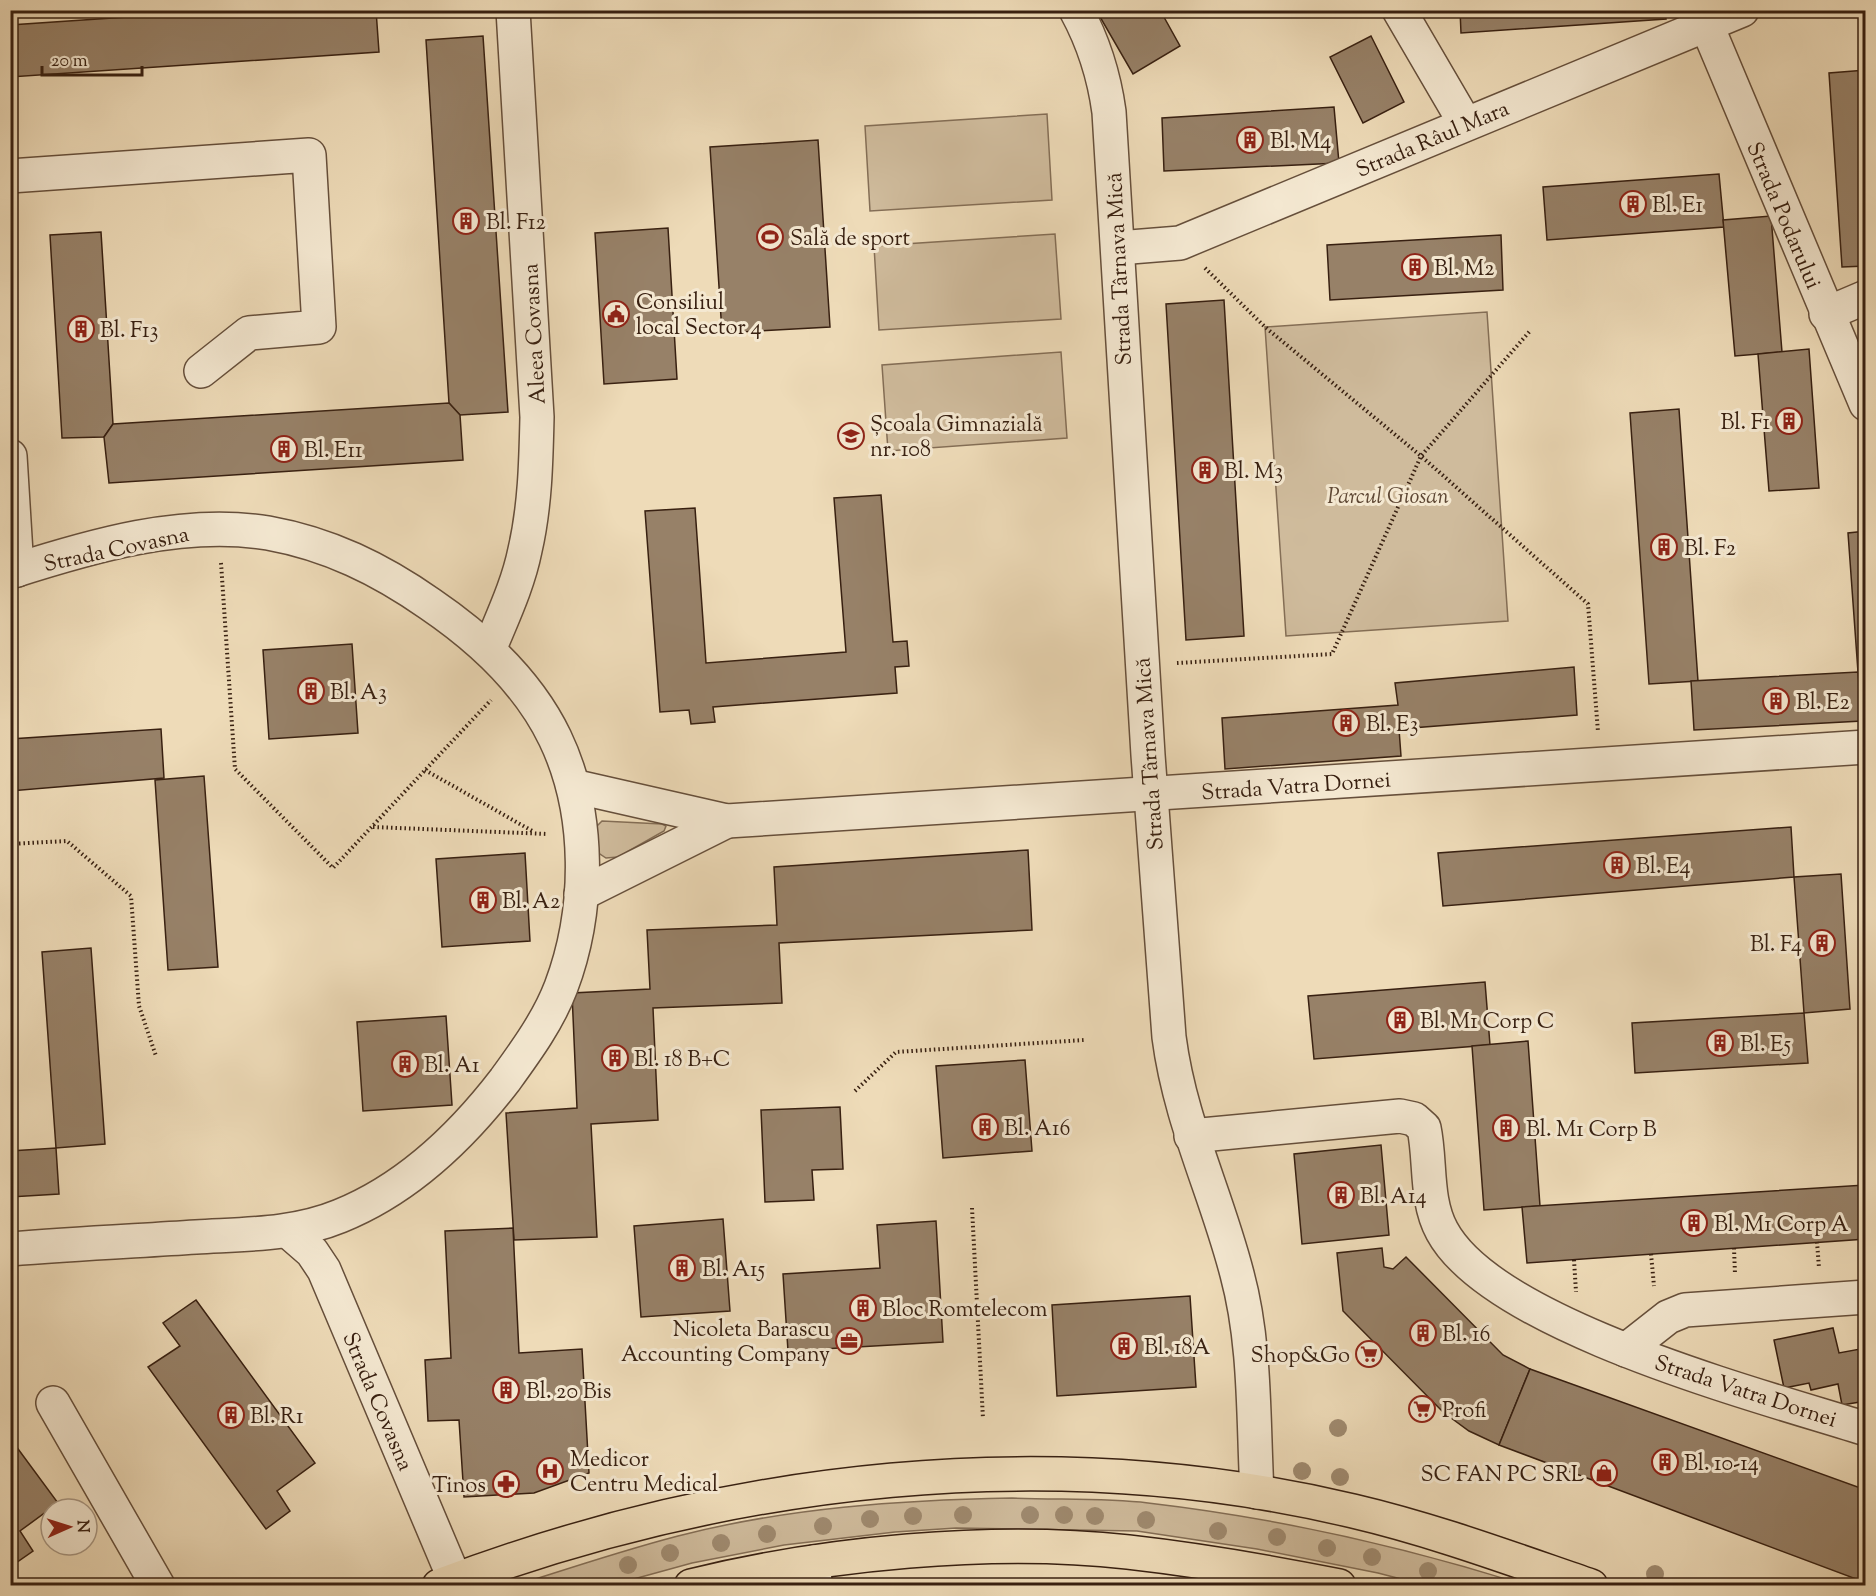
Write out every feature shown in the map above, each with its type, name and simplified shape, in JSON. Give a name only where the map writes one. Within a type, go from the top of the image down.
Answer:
[{"type":"main road","points":[[447,1582],[654,1519],[759,1497],[859,1483],[972,1474],[1055,1473],[1129,1476],[1257,1492],[1353,1511],[1445,1535],[1591,1586]]},
{"type":"main road","points":[[691,1586],[815,1574],[925,1551],[1052,1548],[1127,1552],[1252,1569],[1339,1586]]},
{"type":"street","name":"Aleea Covasna","points":[[489,650],[525,551],[536,470],[537,417],[513,10]]},
{"type":"street","name":"Strada Târnava Mică","points":[[1076,10],[1096,52],[1105,83],[1118,248],[1142,665],[1169,1037],[1179,1098],[1228,1243],[1245,1304],[1257,1492]]},
{"type":"street","points":[[1399,10],[1465,123]]},
{"type":"street","name":"Strada Râul Mara","points":[[1118,248],[1180,243],[1742,10]]},
{"type":"street","name":"Strada Podarului","points":[[1707,26],[1826,314],[1866,404]]},
{"type":"street","points":[[10,176],[309,155],[319,327],[249,333],[201,371]]},
{"type":"street","points":[[1826,314],[1866,297]]},
{"type":"street","points":[[10,456],[14,571]]},
{"type":"street","name":"Strada Covasna","points":[[10,1249],[289,1232],[345,1215],[401,1183],[435,1157],[484,1108],[531,1044],[560,989],[574,940],[581,894],[580,835],[573,786],[554,735],[513,676],[489,650],[417,595],[358,560],[299,540],[266,533],[218,529],[188,530],[140,538],[14,571]]},
{"type":"street","name":"Strada Vatra Dornei","points":[[573,786],[727,821],[1866,747]]},
{"type":"street","name":"Strada Vatra Dornei","points":[[581,894],[727,821]]},
{"type":"street","name":"Strada Vatra Dornei","points":[[1191,1136],[1400,1116],[1414,1119],[1424,1128],[1436,1218],[1454,1248],[1475,1269],[1533,1308],[1626,1350],[1866,1430]]},
{"type":"street","name":"Strada Covasna","points":[[289,1232],[312,1252],[324,1270],[447,1582]]},
{"type":"street","name":"Strada Vatra Dornei","points":[[1626,1350],[1668,1317],[1685,1310],[1866,1297]]},
{"type":"street","points":[[53,1403],[158,1586]]},
{"type":"path","points":[[1180,243],[1265,327],[1421,456],[1588,604],[1600,765]]},
{"type":"path","points":[[1142,665],[1332,654],[1421,456],[1530,331]]},
{"type":"path","points":[[218,529],[235,769],[333,868],[513,676]]},
{"type":"path","points":[[425,770],[537,833]]},
{"type":"path","points":[[372,827],[580,835]]},
{"type":"path","points":[[10,844],[67,841],[131,896],[139,1006],[156,1056]]},
{"type":"path","points":[[855,1091],[896,1052],[1084,1040]]},
{"type":"path","points":[[972,1208],[983,1419]]},
{"type":"green space","points":[[1047,114],[1052,200],[870,211],[865,126]]},
{"type":"green space","points":[[1055,234],[1061,319],[879,330],[874,246]]},
{"type":"green space","name":"Parcul Giosan","points":[[1487,312],[1508,621],[1286,636],[1265,327]]},
{"type":"green space","points":[[1061,352],[1067,438],[888,451],[882,365]]},
{"type":"green space","points":[[602,821],[666,826],[664,831],[618,857],[606,858],[597,852],[594,829]]},
{"type":"green space","points":[[1012,1498],[1131,1501],[1292,1525],[1386,1546],[1525,1585],[1424,1585],[1378,1573],[1257,1549],[1137,1531],[956,1528],[895,1532],[784,1545],[692,1563],[612,1585],[517,1585],[658,1541],[719,1526],[844,1507]]},
{"type":"building","points":[[230,10],[376,10],[379,52],[10,77],[10,25]]},
{"type":"building","points":[[1096,10],[1160,10],[1180,46],[1133,74]]},
{"type":"building","points":[[1460,10],[1665,10],[1666,19],[1461,33]]},
{"type":"building","name":"Bl. F12","points":[[483,36],[508,412],[460,415],[449,403],[426,40]]},
{"type":"building","points":[[1371,36],[1404,102],[1363,123],[1330,57]]},
{"type":"building","points":[[1866,70],[1866,266],[1842,267],[1829,73]]},
{"type":"building","name":"Bl. M4","points":[[1334,107],[1339,163],[1164,171],[1162,118]]},
{"type":"building","name":"Sală de sport","points":[[818,140],[830,327],[722,333],[710,147]]},
{"type":"building","name":"Bl. E1","points":[[1719,174],[1724,227],[1547,240],[1543,187]]},
{"type":"building","name":"Bl. F1","points":[[1771,216],[1782,352],[1735,356],[1723,220]]},
{"type":"building","points":[[668,228],[677,379],[604,384],[595,233]]},
{"type":"building","name":"Bl. F13","points":[[101,232],[113,424],[104,437],[62,438],[50,235]]},
{"type":"building","name":"Bl. M2","points":[[1501,235],[1503,290],[1330,300],[1327,245]]},
{"type":"building","name":"Bl. M3","points":[[1224,300],[1244,636],[1186,640],[1166,304]]},
{"type":"building","name":"Bl. F1","points":[[1809,349],[1819,488],[1769,491],[1758,354]]},
{"type":"building","name":"Bl. E11","points":[[449,403],[460,415],[463,460],[109,483],[104,437],[113,424]]},
{"type":"building","name":"Bl. F2","points":[[1679,409],[1698,681],[1649,684],[1630,413]]},
{"type":"building","points":[[881,495],[893,642],[907,641],[909,666],[895,667],[897,693],[713,707],[715,722],[691,724],[689,710],[660,712],[645,511],[695,508],[706,663],[846,652],[834,498]]},
{"type":"building","points":[[1866,531],[1866,672],[1858,672],[1848,533]]},
{"type":"building","name":"Bl. A3","points":[[352,644],[358,733],[269,739],[263,650]]},
{"type":"building","name":"Bl. E3","points":[[1574,667],[1577,715],[1399,729],[1401,756],[1225,769],[1222,718],[1398,705],[1395,683]]},
{"type":"building","name":"Bl. E2","points":[[1858,672],[1862,721],[1694,730],[1691,681]]},
{"type":"building","points":[[161,729],[164,778],[10,791],[10,739]]},
{"type":"building","points":[[204,776],[218,967],[168,970],[155,780]]},
{"type":"building","name":"Bl. E4","points":[[1791,827],[1794,877],[1443,906],[1438,853]]},
{"type":"building","name":"Bl. 18 B+C","points":[[1028,850],[1032,930],[779,943],[782,1003],[653,1008],[658,1120],[591,1124],[597,1237],[514,1240],[506,1113],[577,1108],[572,993],[650,989],[647,930],[777,925],[774,867]]},
{"type":"building","name":"Bl. A2","points":[[525,853],[530,941],[442,947],[436,859]]},
{"type":"building","name":"Bl. F4","points":[[1841,874],[1850,1009],[1804,1013],[1794,877]]},
{"type":"building","points":[[91,948],[105,1144],[56,1148],[42,952]]},
{"type":"building","name":"Bl. M1 Corp C","points":[[1485,982],[1490,1045],[1314,1059],[1308,996]]},
{"type":"building","name":"Bl. E5","points":[[1804,1013],[1808,1063],[1635,1073],[1632,1023]]},
{"type":"building","name":"Bl. A1","points":[[446,1016],[452,1105],[363,1111],[357,1022]]},
{"type":"building","name":"Bl. M1 Corp B","points":[[1528,1041],[1540,1206],[1484,1210],[1472,1046]]},
{"type":"building","name":"Bl. A16","points":[[1025,1060],[1032,1151],[943,1158],[936,1066]]},
{"type":"building","points":[[840,1107],[843,1169],[812,1170],[814,1200],[765,1202],[761,1110]]},
{"type":"building","name":"Bl. A14","points":[[1381,1145],[1389,1235],[1302,1244],[1294,1154]]},
{"type":"building","points":[[56,1148],[59,1194],[10,1197],[10,1151]]},
{"type":"building","name":"Bl. M1 Corp A","points":[[1865,1185],[1866,1239],[1527,1263],[1522,1207]]},
{"type":"building","name":"Bl. A15","points":[[723,1219],[730,1311],[641,1317],[634,1226]]},
{"type":"building","name":"Bloc Romtelecom","points":[[936,1221],[943,1342],[788,1351],[783,1274],[880,1268],[877,1225]]},
{"type":"building","name":"Bl. 20 Bis","points":[[513,1228],[519,1353],[582,1349],[589,1473],[534,1493],[464,1497],[459,1420],[428,1421],[425,1360],[451,1358],[445,1231]]},
{"type":"building","name":"Bl. 16","points":[[1382,1248],[1384,1267],[1393,1269],[1406,1257],[1503,1355],[1530,1369],[1499,1445],[1469,1431],[1443,1412],[1343,1311],[1337,1253]]},
{"type":"building","name":"Bl. 18A","points":[[1190,1296],[1196,1387],[1057,1396],[1052,1305]]},
{"type":"building","name":"Bl. R1","points":[[196,1300],[315,1463],[277,1491],[290,1511],[266,1529],[148,1367],[180,1346],[163,1323]]},
{"type":"building","points":[[1833,1328],[1839,1353],[1860,1349],[1866,1376],[1866,1401],[1842,1405],[1838,1384],[1811,1390],[1809,1383],[1784,1388],[1774,1340]]},
{"type":"building","name":"Bl. 10-14","points":[[1530,1369],[1866,1490],[1864,1582],[1499,1445]]},
{"type":"building","points":[[10,1438],[54,1497],[39,1497],[39,1517],[20,1531],[33,1551],[10,1567]]},
{"type":"place","name":"Bl. M4","points":[[1250,140]]},
{"type":"place","name":"Bl. E1","points":[[1633,204]]},
{"type":"place","name":"Bl. F12","points":[[466,221]]},
{"type":"place","name":"Sală de sport","points":[[770,237]]},
{"type":"place","name":"Bl. M2","points":[[1415,267]]},
{"type":"place","name":"Consiliul local Sector 4","points":[[616,314]]},
{"type":"place","name":"Bl. F13","points":[[81,329]]},
{"type":"place","name":"Bl. F1","points":[[1789,421]]},
{"type":"place","name":"Școala Gimnazială nr. 108","points":[[851,436]]},
{"type":"place","name":"Bl. E11","points":[[284,449]]},
{"type":"place","name":"Bl. M3","points":[[1205,470]]},
{"type":"place","name":"Bl. F2","points":[[1664,547]]},
{"type":"place","name":"Bl. A3","points":[[311,691]]},
{"type":"place","name":"Bl. E2","points":[[1776,701]]},
{"type":"place","name":"Bl. E3","points":[[1346,723]]},
{"type":"place","name":"Bl. E4","points":[[1617,865]]},
{"type":"place","name":"Bl. A2","points":[[483,900]]},
{"type":"place","name":"Bl. F4","points":[[1822,943]]},
{"type":"place","name":"Bl. M1 Corp C","points":[[1400,1020]]},
{"type":"place","name":"Bl. E5","points":[[1720,1043]]},
{"type":"place","name":"Bl. 18 B+C","points":[[615,1058]]},
{"type":"place","name":"Bl. A1","points":[[405,1064]]},
{"type":"place","name":"Bl. A16","points":[[985,1127]]},
{"type":"place","name":"Bl. M1 Corp B","points":[[1506,1128]]},
{"type":"place","name":"Bl. A14","points":[[1341,1195]]},
{"type":"place","name":"Bl. M1 Corp A","points":[[1694,1223]]},
{"type":"place","name":"Bl. A15","points":[[682,1268]]},
{"type":"place","name":"Bloc Romtelecom","points":[[863,1308]]},
{"type":"place","name":"Bl. 16","points":[[1423,1333]]},
{"type":"place","name":"Nicoleta Barascu Accounting Company","points":[[849,1341]]},
{"type":"place","name":"Bl. 18A","points":[[1124,1346]]},
{"type":"place","name":"Shop&Go","points":[[1369,1354]]},
{"type":"place","name":"Bl. 20 Bis","points":[[506,1390]]},
{"type":"place","name":"Profi","points":[[1422,1409]]},
{"type":"place","name":"Bl. R1","points":[[231,1415]]},
{"type":"place","name":"Bl. 10-14","points":[[1665,1462]]},
{"type":"place","name":"Medicor Centru Medical","points":[[550,1471]]},
{"type":"place","name":"SC FAN PC SRL","points":[[1604,1473]]},
{"type":"place","name":"Tinos","points":[[506,1484]]}]
